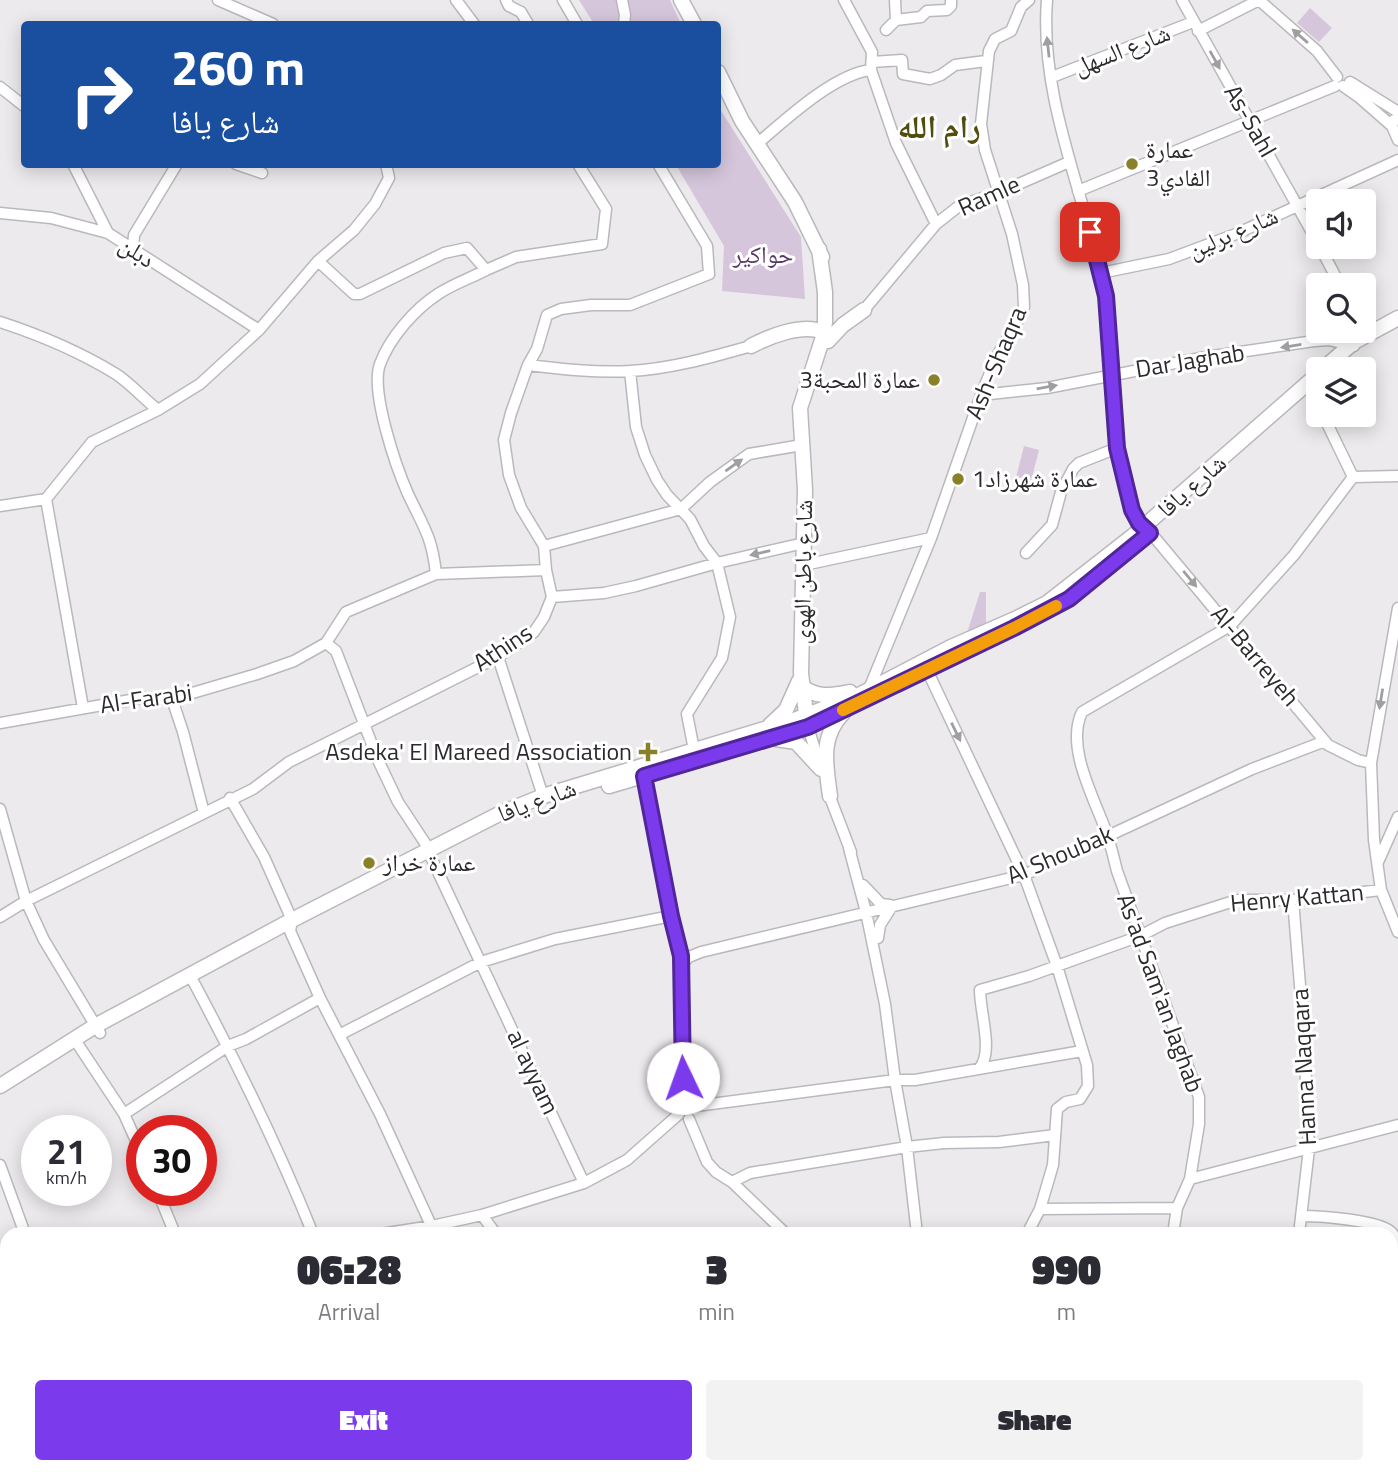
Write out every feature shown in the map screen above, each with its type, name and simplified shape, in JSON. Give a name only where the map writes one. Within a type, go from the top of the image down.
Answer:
[{"type":"main road","points":[[681,0],[692,21]]},
{"type":"main road","points":[[721,78],[742,121],[757,144]]},
{"type":"main road","name":"شارع باطن الهوى","points":[[757,144],[795,202],[828,272],[830,310],[802,416],[802,680],[806,721]]},
{"type":"main road","points":[[802,329],[830,310],[847,315],[864,310]]},
{"type":"main road","points":[[751,346],[805,335],[814,341],[823,341],[864,310]]},
{"type":"main road","points":[[1376,331],[1398,318]]},
{"type":"main road","points":[[751,346],[763,340],[812,328],[823,341]]},
{"type":"main road","points":[[1376,335],[1398,328]]},
{"type":"main road","points":[[1339,357],[1357,343]]},
{"type":"main road","points":[[1345,357],[1358,343]]},
{"type":"main road","name":"شارع يافا","points":[[430,853],[519,815],[849,707],[1069,599],[1306,385]]},
{"type":"main road","name":"شارع يافا","points":[[806,721],[950,646],[1047,603],[1147,530],[1306,402]]},
{"type":"main road","points":[[821,769],[796,742],[768,734],[786,710],[802,680],[813,694],[820,695],[869,689]]},
{"type":"main road","points":[[830,796],[824,751],[826,741],[832,726],[849,707]]},
{"type":"main road","name":"شارع يافا","points":[[0,1086],[97,1030],[499,814],[543,796],[694,750],[768,734]]},
{"type":"main road","name":"شارع يافا","points":[[0,1093],[79,1046],[97,1030],[193,981],[291,925]]},
{"type":"street","points":[[218,0],[265,21]]},
{"type":"street","points":[[456,0],[472,21]]},
{"type":"street","points":[[506,0],[509,6],[521,12],[526,21]]},
{"type":"street","points":[[563,0],[575,21]]},
{"type":"street","points":[[622,0],[624,21]]},
{"type":"street","points":[[844,0],[869,47],[872,66],[896,143],[936,225]]},
{"type":"street","points":[[895,0],[897,20]]},
{"type":"street","points":[[886,30],[897,20],[921,17],[927,11],[947,10],[951,6],[951,0]]},
{"type":"street","name":"Ash-Shaqra","points":[[869,689],[930,538],[981,395],[997,356],[1024,306],[1018,260],[981,133],[981,114],[986,61],[991,45],[995,39],[1011,31],[1021,7],[1029,0]]},
{"type":"street","name":"Al-Barreyeh","points":[[1047,0],[1047,41],[1062,139],[1106,296],[1117,448],[1132,510],[1325,741],[1358,760],[1371,763]]},
{"type":"street","name":"As-Sahl","points":[[1182,0],[1306,220]]},
{"type":"street","points":[[1259,0],[1317,51],[1340,82],[1396,125]]},
{"type":"street","name":"شارع السهل","points":[[1052,77],[1196,27],[1259,0]]},
{"type":"street","points":[[757,144],[797,110],[835,84],[872,66],[902,60],[903,74],[924,79],[941,75],[955,65],[986,61]]},
{"type":"street","points":[[1078,191],[1340,82]]},
{"type":"street","points":[[0,87],[21,104]]},
{"type":"street","name":"شارع برلين","points":[[1101,273],[1169,259],[1236,234],[1398,160]]},
{"type":"street","name":"Ramle","points":[[864,310],[936,225],[959,206],[998,193],[1069,162]]},
{"type":"street","points":[[75,168],[108,233]]},
{"type":"street","points":[[133,250],[134,235],[175,168]]},
{"type":"street","points":[[248,168],[262,173]]},
{"type":"street","points":[[0,506],[46,499],[92,442],[158,410],[200,384],[259,330],[318,261],[354,230],[375,204],[389,178],[387,168]]},
{"type":"street","points":[[436,574],[433,549],[425,525],[408,494],[394,459],[379,397],[379,366],[406,323],[438,294],[516,257],[603,244],[606,209],[580,168]]},
{"type":"street","points":[[660,168],[707,246],[709,274],[630,305],[591,305],[561,309],[547,315],[537,349],[528,365],[511,412],[504,440],[509,475],[521,508],[544,546],[552,597],[604,593],[717,563],[804,544]]},
{"type":"street","name":"دبلن","points":[[0,213],[51,218],[108,233],[259,330]]},
{"type":"street","points":[[318,261],[355,294],[444,253],[467,248],[486,270]]},
{"type":"street","points":[[0,322],[85,357],[118,376],[158,410]]},
{"type":"street","name":"Dar Jaghab","points":[[981,395],[1014,393],[1206,357],[1306,342]]},
{"type":"street","points":[[528,365],[568,370],[630,371],[677,365],[751,346]]},
{"type":"street","points":[[630,371],[636,428],[645,455],[662,488],[690,519],[704,546],[717,563],[730,617],[722,658],[687,714],[694,750]]},
{"type":"street","points":[[1329,427],[1353,477]]},
{"type":"street","points":[[544,546],[681,509],[710,482],[750,454],[802,445]]},
{"type":"street","points":[[1026,553],[1052,525],[1061,492],[1073,469],[1079,463],[1117,448]]},
{"type":"street","points":[[1353,477],[1398,476]]},
{"type":"street","points":[[1230,626],[1294,555],[1353,477]]},
{"type":"street","points":[[46,499],[83,708]]},
{"type":"street","points":[[804,565],[930,538]]},
{"type":"street","points":[[326,643],[346,612],[436,574],[546,570]]},
{"type":"street","name":"Athins","points":[[0,916],[253,789],[289,762],[498,657],[534,632],[552,597]]},
{"type":"street","points":[[1398,608],[1371,763],[1381,890],[1398,932]]},
{"type":"street","name":"As'ad Sam'an Jaghab","points":[[1174,1227],[1177,1208],[1190,1179],[1199,1125],[1199,1097],[1093,799],[1077,749],[1076,724],[1082,712],[1230,626]]},
{"type":"street","name":"Al-Farabi","points":[[0,723],[142,698],[172,699],[294,661],[326,643]]},
{"type":"street","name":"al ayyam","points":[[326,643],[336,651],[378,760],[398,802],[430,853],[584,1183]]},
{"type":"street","points":[[498,657],[543,796]]},
{"type":"street","points":[[927,670],[1024,875],[1087,1065],[1087,1086],[1080,1099],[1066,1102],[1057,1109],[1053,1165],[1040,1209],[1031,1227]]},
{"type":"street","points":[[172,699],[204,813]]},
{"type":"street","points":[[806,721],[863,885],[885,1003]]},
{"type":"street","name":"Al Shoubak","points":[[681,965],[701,952],[1024,875],[1252,769],[1325,741]]},
{"type":"street","points":[[443,1227],[584,1183],[616,1168],[684,1116],[696,1112],[691,1103],[681,1056],[681,965],[644,776]]},
{"type":"street","points":[[230,799],[264,857],[320,998],[380,1114],[432,1227]]},
{"type":"street","points":[[0,809],[26,901],[44,940],[97,1030]]},
{"type":"street","points":[[1377,863],[1398,817]]},
{"type":"street","points":[[849,848],[878,938],[916,1227]]},
{"type":"street","points":[[845,917],[854,910],[858,899],[851,874],[853,865]]},
{"type":"street","points":[[863,885],[881,904],[892,906]]},
{"type":"street","name":"Henry Kattan","points":[[979,1069],[988,1052],[980,1007],[980,990],[1056,966],[1140,936],[1164,923],[1237,900],[1293,900],[1381,890]]},
{"type":"street","name":"Hanna Naqqara","points":[[1293,900],[1304,1034],[1309,1149],[1300,1227]]},
{"type":"street","points":[[878,938],[885,913],[892,906]]},
{"type":"street","points":[[339,1034],[481,961],[555,939],[671,916]]},
{"type":"street","name":"Al Shoubak","points":[[677,945],[690,952],[701,952]]},
{"type":"street","points":[[193,981],[275,1144],[310,1227]]},
{"type":"street","points":[[124,1114],[228,1046],[246,1039],[320,998]]},
{"type":"street","points":[[79,1046],[126,1118]]},
{"type":"street","points":[[779,1227],[707,1162],[679,1106],[895,1080],[915,1080],[1082,1051]]},
{"type":"street","points":[[1190,1179],[1398,1125]]},
{"type":"street","points":[[732,1182],[750,1173],[907,1147],[999,1142],[1055,1135]]},
{"type":"street","points":[[0,1165],[22,1227]]},
{"type":"street","points":[[164,1206],[172,1227]]},
{"type":"street","points":[[1040,1209],[1177,1208]]},
{"type":"street","points":[[482,1215],[491,1227]]},
{"type":"street","points":[[1301,1216],[1331,1216],[1379,1227]]},
{"type":"green space","points":[[579,0],[670,0],[680,21],[592,21]]},
{"type":"green space","points":[[1310,8],[1332,28],[1319,42],[1297,23]]},
{"type":"green space","name":"حواكير","points":[[721,111],[801,237],[805,299],[722,291],[724,246],[678,168],[721,168]]},
{"type":"green space","points":[[1024,446],[1039,450],[1031,481],[1016,477]]},
{"type":"green space","points":[[980,592],[986,592],[986,626],[967,633]]},
{"type":"slow traffic","points":[[843,710],[1056,606]]},
{"type":"place","name":"عمارة الفادي3","points":[[1132,164]]},
{"type":"place","name":"عمارة المحبة3","points":[[934,380]]},
{"type":"place","name":"عمارة شهرزاد1","points":[[958,479]]},
{"type":"place","name":"Asdeka' El Mareed Association","points":[[648,752]]},
{"type":"place","name":"عمارة خراز","points":[[369,863]]},
{"type":"district","name":"رام الله","points":[[939,127]]},
{"type":"route","points":[[683,1078],[681,956],[644,776],[808,727],[1069,599],[1150,533],[1139,523],[1132,510],[1117,448],[1106,296],[1090,232]]}]
